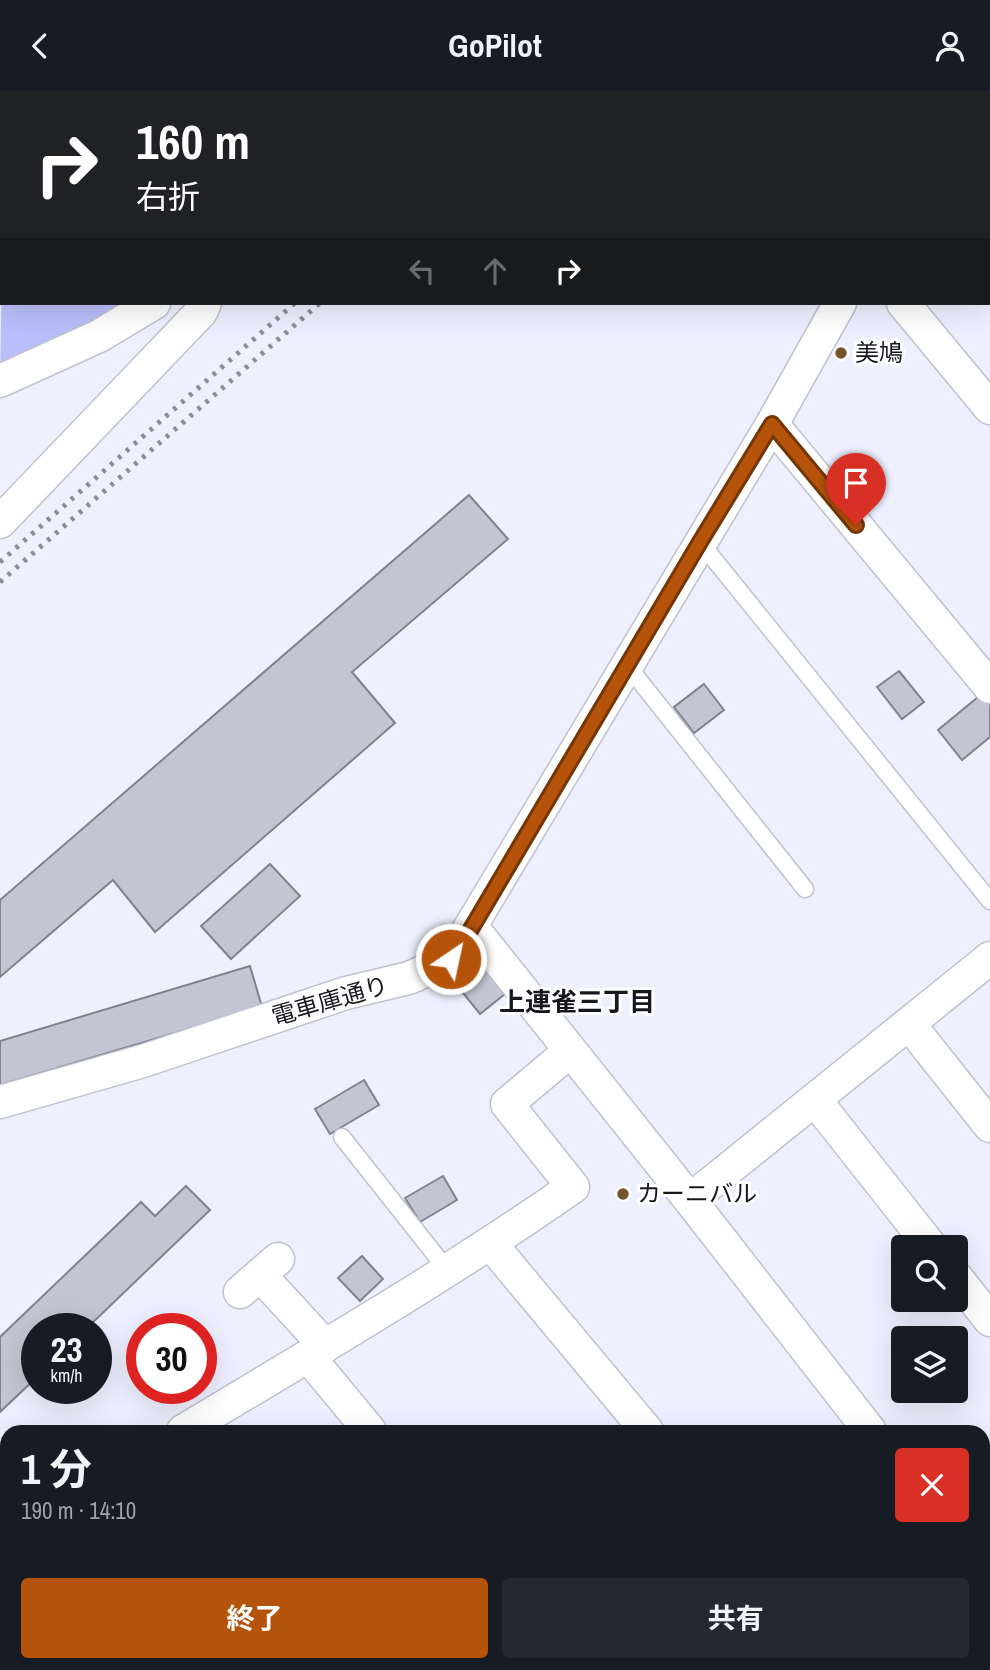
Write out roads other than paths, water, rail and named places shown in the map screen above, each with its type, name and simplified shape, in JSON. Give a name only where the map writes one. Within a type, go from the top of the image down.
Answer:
[{"type":"street","points":[[0,381],[99,336],[151,305]]},
{"type":"street","points":[[0,522],[201,312],[204,305]]},
{"type":"street","name":"電車庫通り","points":[[0,1102],[143,1061],[346,993],[409,978],[451,959],[772,424],[839,305]]},
{"type":"street","points":[[905,305],[990,408]]},
{"type":"street","points":[[772,424],[990,687]]},
{"type":"street","points":[[471,929],[690,1200],[865,1425]]},
{"type":"street","points":[[690,1200],[990,958]]},
{"type":"street","points":[[909,1024],[990,1126]]},
{"type":"street","points":[[193,1425],[448,1271],[573,1187],[507,1104],[570,1051]]},
{"type":"street","points":[[815,1100],[922,1235]]},
{"type":"street","points":[[491,1244],[642,1425]]},
{"type":"street","points":[[259,1275],[318,1338],[316,1352],[366,1425]]},
{"type":"street","points":[[968,1292],[990,1320]]},
{"type":"lane","points":[[700,542],[990,901]]},
{"type":"lane","points":[[627,665],[805,889]]},
{"type":"lane","points":[[342,1137],[448,1271]]},
{"type":"railway","points":[[0,562],[293,305]]},
{"type":"railway","points":[[0,582],[318,305]]},
{"type":"place","name":"美鳩","points":[[841,353]]},
{"type":"place","name":"カーニバル","points":[[623,1194]]},
{"type":"district","name":"上連雀三丁目","points":[[577,1002]]}]
